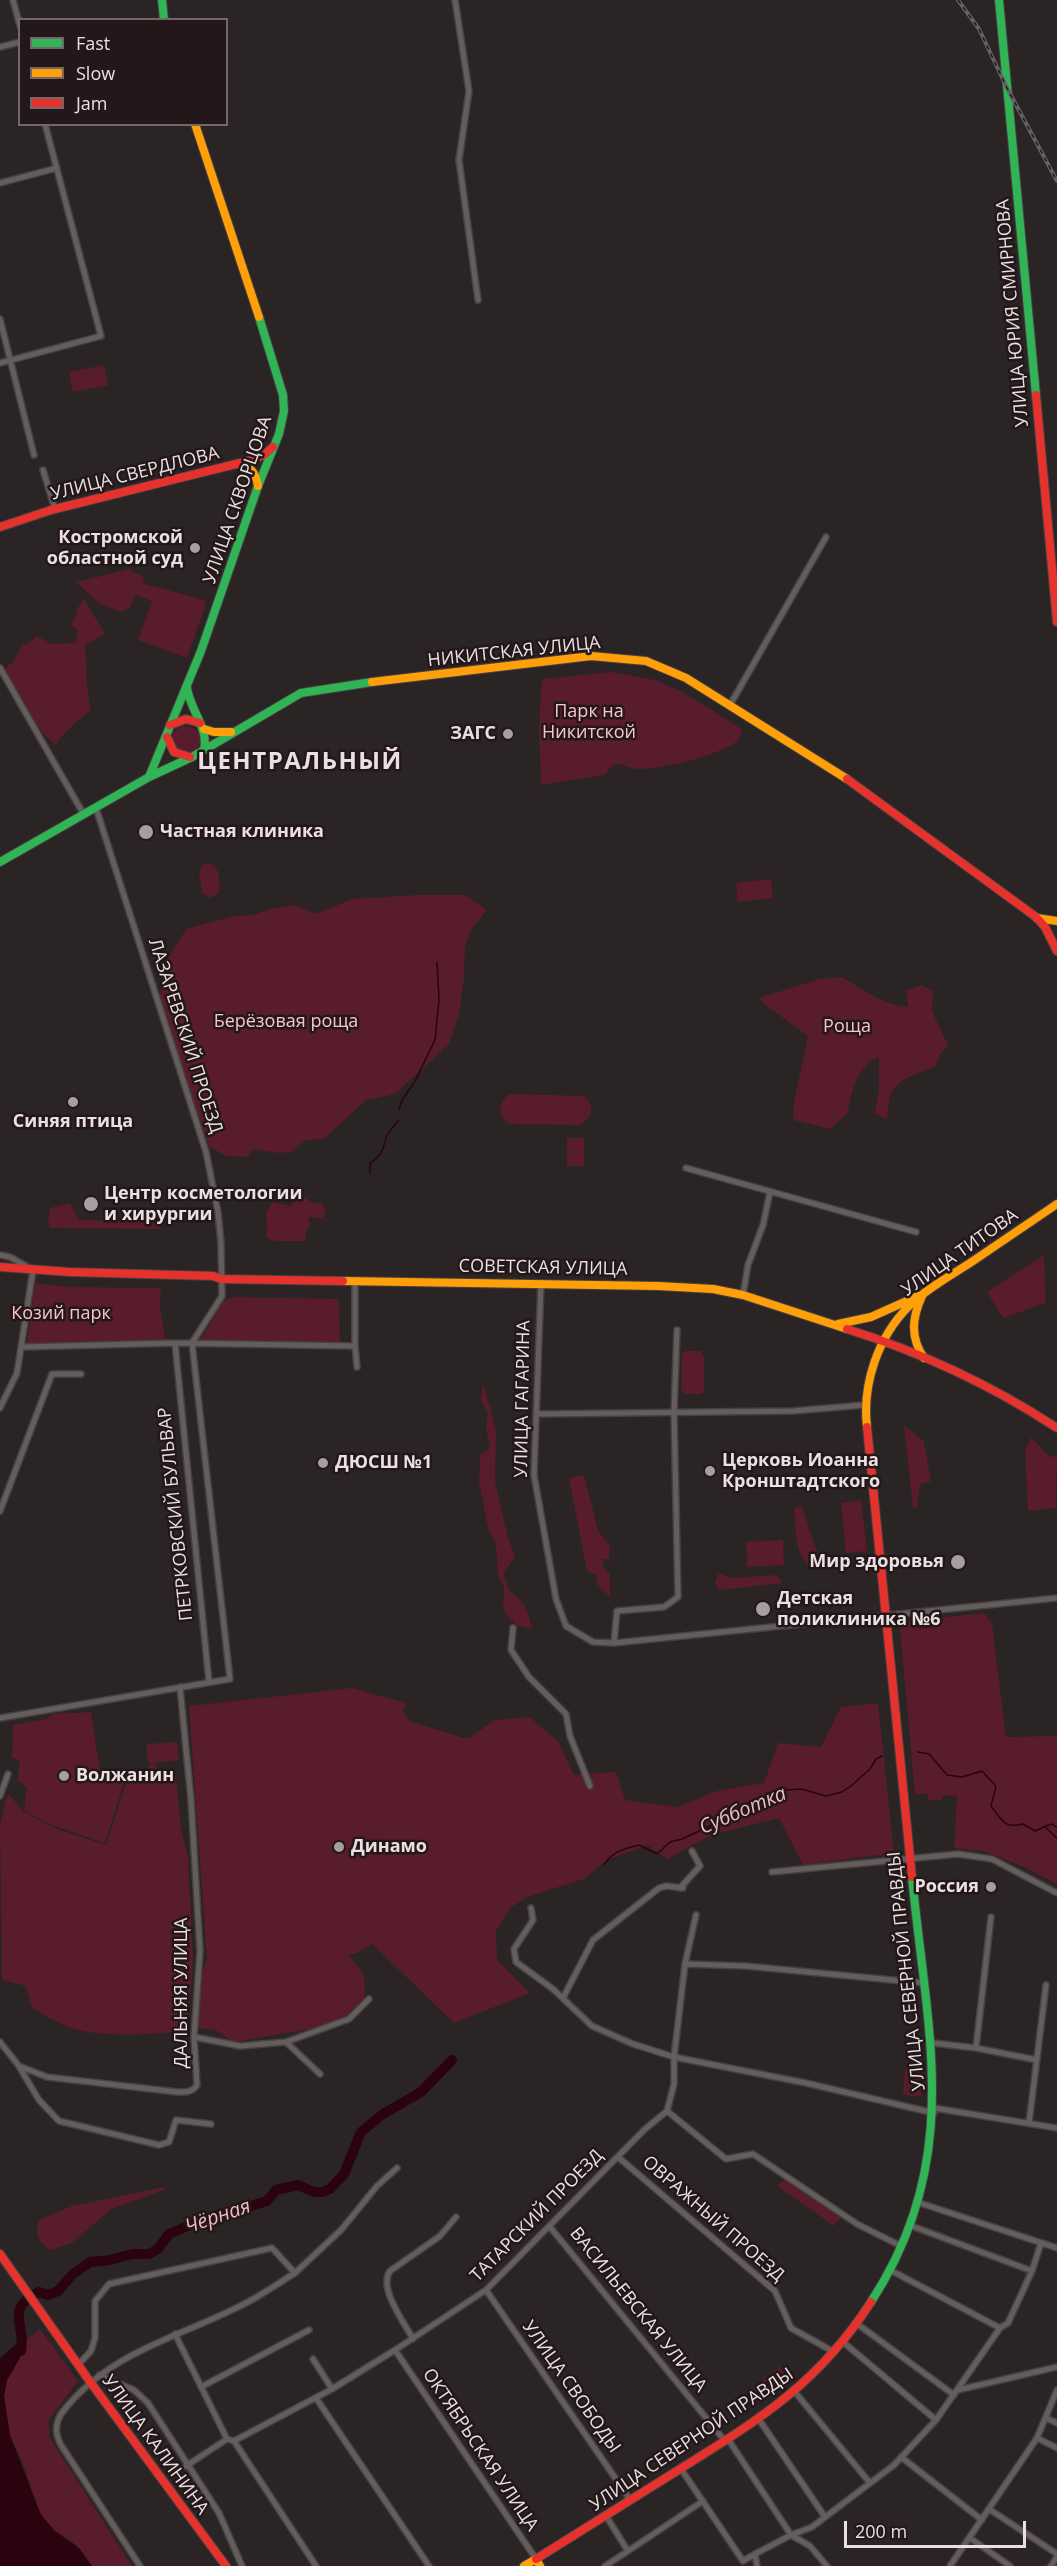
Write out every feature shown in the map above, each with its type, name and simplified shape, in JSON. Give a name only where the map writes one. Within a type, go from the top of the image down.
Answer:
[{"type":"main road","points":[[162,0],[164,18]]},
{"type":"main road","name":"УЛИЦА ЮРИЯ СМИРНОВА","points":[[999,0],[1057,622]]},
{"type":"main road","name":"УЛИЦА СКВОРЦОВА","points":[[149,777],[203,646],[274,446],[284,411],[281,388],[196,126]]},
{"type":"main road","name":"УЛИЦА СВЕРДЛОВА","points":[[0,526],[54,509],[237,464],[256,458],[274,446]]},
{"type":"main road","points":[[237,464],[244,464],[253,470],[261,473],[266,469],[265,460],[256,458],[251,463],[253,470],[258,486]]},
{"type":"main road","name":"НИКИТСКАЯ УЛИЦА","points":[[0,862],[149,777],[192,757],[301,693],[316,688],[591,656],[646,661],[686,678],[853,783],[1036,917]]},
{"type":"main road","points":[[187,686],[189,704],[202,726],[206,742],[204,750]]},
{"type":"main road","points":[[170,725],[186,719],[213,732],[232,732]]},
{"type":"main road","points":[[166,734],[170,750],[174,754],[192,757]]},
{"type":"main road","points":[[1036,917],[1057,921]]},
{"type":"main road","points":[[1036,917],[1046,927],[1057,951]]},
{"type":"main road","points":[[1057,932],[1057,951]]},
{"type":"main road","name":"УЛИЦА ТИТОВА","points":[[888,1616],[864,1405],[871,1376],[885,1341],[905,1309],[922,1295],[1057,1204]]},
{"type":"main road","name":"СОВЕТСКАЯ УЛИЦА","points":[[0,1267],[221,1278],[689,1287],[743,1295],[885,1341],[979,1384],[1057,1428]]},
{"type":"main road","points":[[837,1324],[855,1324],[871,1320],[903,1300],[922,1295]]},
{"type":"main road","points":[[922,1295],[912,1327],[917,1349],[924,1358]]},
{"type":"main road","name":"УЛИЦА СЕВЕРНОЙ ПРАВДЫ","points":[[524,2566],[538,2563],[795,2392],[843,2342],[890,2270],[901,2246],[917,2202],[929,2149],[934,2110],[933,2043],[911,1860],[888,1616]]},
{"type":"main road","name":"УЛИЦА КАЛИНИНА","points":[[0,2254],[91,2383],[226,2566]]},
{"type":"street","points":[[13,0],[18,19]]},
{"type":"street","points":[[455,0],[469,92],[459,160],[478,300]]},
{"type":"street","points":[[0,47],[18,42]]},
{"type":"street","points":[[0,363],[101,336],[46,126]]},
{"type":"street","points":[[0,183],[57,168]]},
{"type":"street","points":[[0,319],[34,455]]},
{"type":"street","points":[[44,470],[54,509]]},
{"type":"street","points":[[730,705],[826,537]]},
{"type":"street","points":[[0,668],[84,815]]},
{"type":"street","name":"ЛАЗАРЕВСКИЙ ПРОЕЗД","points":[[96,808],[206,1152],[218,1212],[222,1296],[196,1335]]},
{"type":"street","points":[[686,1168],[916,1232]]},
{"type":"street","points":[[743,1295],[748,1265],[764,1225],[770,1191]]},
{"type":"street","points":[[0,1255],[10,1257],[33,1270],[23,1347],[17,1373],[0,1408]]},
{"type":"street","points":[[355,1281],[357,1366]]},
{"type":"street","name":"УЛИЦА ГАГАРИНА","points":[[542,1283],[534,1475],[556,1599],[566,1626],[593,1642],[614,1643],[1057,1598]]},
{"type":"street","points":[[614,1643],[617,1611],[664,1607],[678,1597],[674,1412],[677,1330]]},
{"type":"street","points":[[184,1343],[196,1335]]},
{"type":"street","points":[[194,1343],[196,1335]]},
{"type":"street","points":[[23,1347],[174,1343],[355,1346]]},
{"type":"street","name":"ПЕТРКОВСКИЙ БУЛЬВАР","points":[[174,1343],[208,1682]]},
{"type":"street","name":"ПЕТРКОВСКИЙ БУЛЬВАР","points":[[0,1718],[230,1679],[198,1405],[194,1343]]},
{"type":"street","points":[[0,1511],[52,1374],[81,1374]]},
{"type":"street","points":[[536,1414],[793,1411],[864,1405]]},
{"type":"street","points":[[513,1628],[511,1650],[529,1677],[566,1714],[570,1736],[590,1786]]},
{"type":"street","name":"ДАЛЬНЯЯ УЛИЦА","points":[[19,2066],[59,2079],[188,2092],[194,2090],[197,2085],[194,2037],[200,1951],[191,1800],[180,1687]]},
{"type":"street","points":[[0,1793],[8,1774]]},
{"type":"street","points":[[563,1998],[593,1940],[659,1888],[681,1888],[700,1866],[692,1851]]},
{"type":"street","points":[[772,1872],[958,1854],[992,1859],[1057,1893]]},
{"type":"street","points":[[531,1908],[533,1920],[514,1949],[516,1962],[563,1998],[592,2026],[633,2044],[674,2057],[934,2110],[1057,2128]]},
{"type":"street","points":[[696,1915],[685,1964],[674,2057],[674,2084],[667,2112],[726,2159],[753,2154],[857,2224],[901,2246]]},
{"type":"street","points":[[976,2048],[991,1917]]},
{"type":"street","points":[[685,1964],[746,1966],[924,1983]]},
{"type":"street","points":[[1029,2123],[1046,1985]]},
{"type":"street","points":[[194,2037],[240,2046],[286,2042],[349,2019],[369,1999]]},
{"type":"street","points":[[0,2042],[19,2066],[39,2100],[59,2121],[159,2145],[169,2142],[176,2120],[211,2124]]},
{"type":"street","points":[[286,2042],[320,2074]]},
{"type":"street","points":[[933,2043],[976,2048],[1037,2060]]},
{"type":"street","name":"ТАТАРСКИЙ ПРОЕЗД","points":[[234,2441],[332,2389],[396,2350],[486,2290],[644,2130],[667,2112]]},
{"type":"street","name":"ОВРАЖНЫЙ ПРОЕЗД","points":[[618,2157],[776,2291],[791,2328],[834,2352]]},
{"type":"street","points":[[140,2566],[102,2510],[56,2434],[57,2421],[61,2414],[99,2375],[153,2343],[241,2306],[295,2273],[340,2230],[377,2186],[397,2168]]},
{"type":"street","points":[[917,2202],[1057,2248]]},
{"type":"street","points":[[413,2339],[395,2308],[386,2283],[387,2276],[390,2271],[440,2236],[456,2217]]},
{"type":"street","points":[[909,2225],[1032,2271]]},
{"type":"street","name":"ВАСИЛЬЕВСКАЯ УЛИЦА","points":[[550,2227],[726,2440],[791,2535]]},
{"type":"street","points":[[681,2469],[743,2561],[791,2535],[812,2527],[901,2457],[936,2420],[1000,2328],[1008,2323],[1032,2271],[1041,2243]]},
{"type":"street","points":[[78,2365],[91,2351],[95,2338],[95,2301],[108,2284],[272,2248],[295,2273]]},
{"type":"street","points":[[890,2270],[1000,2328]]},
{"type":"street","name":"УЛИЦА СВОБОДЫ","points":[[486,2290],[632,2501]]},
{"type":"street","points":[[856,2323],[956,2393],[1057,2367]]},
{"type":"street","points":[[201,2387],[309,2330]]},
{"type":"street","points":[[175,2334],[227,2439],[234,2441],[316,2566]]},
{"type":"street","points":[[843,2342],[936,2420]]},
{"type":"street","name":"ОКТЯБРЬСКАЯ УЛИЦА","points":[[396,2350],[538,2563]]},
{"type":"street","points":[[313,2359],[332,2389]]},
{"type":"street","name":"УЛИЦА КАЛИНИНА","points":[[99,2375],[134,2390],[148,2403],[219,2513],[242,2566]]},
{"type":"street","points":[[950,2566],[1037,2438],[1057,2390]]},
{"type":"street","points":[[795,2392],[870,2483]]},
{"type":"street","points":[[316,2398],[429,2566]]},
{"type":"street","points":[[758,2418],[825,2517]]},
{"type":"street","points":[[1046,2418],[1057,2423]]},
{"type":"street","points":[[1037,2438],[1057,2448]]},
{"type":"street","points":[[187,2465],[227,2439]]},
{"type":"street","points":[[901,2457],[982,2520]]},
{"type":"street","points":[[605,2566],[703,2501]]},
{"type":"street","points":[[989,2509],[1057,2555],[1051,2566]]},
{"type":"street","points":[[606,2516],[628,2551]]},
{"type":"street","points":[[791,2535],[810,2546],[827,2566]]},
{"type":"street","points":[[970,2538],[1010,2566]]},
{"type":"street","points":[[755,2554],[757,2566]]},
{"type":"green space","points":[[104,365],[108,385],[73,392],[69,372]]},
{"type":"green space","points":[[130,569],[144,577],[142,583],[207,601],[187,658],[138,640],[152,601],[135,595],[130,608],[122,612],[100,604],[76,582]]},
{"type":"green space","points":[[84,599],[105,634],[85,645],[91,710],[67,731],[56,745],[34,720],[4,669],[13,662],[22,645],[29,643],[36,636],[52,644],[76,643],[78,630],[70,625],[77,615],[76,610]]},
{"type":"green space","name":"Парк на Никитской","points":[[611,672],[655,680],[683,692],[743,730],[740,737],[736,742],[717,752],[676,764],[638,769],[614,764],[604,775],[541,785],[539,725],[542,679]]},
{"type":"green space","points":[[186,726],[196,730],[200,740],[196,750],[186,754],[176,750],[172,740],[176,730]]},
{"type":"green space","points":[[207,863],[215,867],[219,878],[220,892],[210,898],[202,893],[199,872],[203,864]]},
{"type":"green space","points":[[771,879],[773,898],[738,902],[736,883]]},
{"type":"green space","name":"Берёзовая роща","points":[[465,895],[487,910],[473,927],[465,945],[464,978],[459,1015],[449,1044],[395,1094],[366,1100],[325,1138],[304,1141],[291,1152],[278,1153],[254,1149],[247,1157],[226,1156],[209,1146],[159,999],[163,984],[168,979],[166,972],[168,959],[186,929],[234,916],[253,915],[270,909],[294,905],[316,914],[352,899]]},
{"type":"green space","name":"Роща","points":[[842,977],[874,996],[900,1006],[908,1007],[906,991],[921,985],[933,991],[932,1011],[948,1045],[939,1056],[936,1066],[902,1080],[890,1094],[887,1120],[875,1113],[879,1090],[879,1056],[871,1061],[856,1080],[848,1113],[830,1129],[793,1120],[794,1102],[808,1036],[759,998],[820,979]]},
{"type":"green space","points":[[510,1094],[584,1096],[591,1105],[591,1115],[581,1125],[509,1124],[502,1117],[500,1109],[503,1101]]},
{"type":"green space","points":[[567,1138],[584,1138],[584,1166],[567,1166]]},
{"type":"green space","points":[[302,1195],[312,1203],[321,1202],[326,1210],[323,1219],[308,1217],[310,1225],[305,1234],[306,1241],[275,1241],[267,1238],[266,1212],[273,1202],[290,1206]]},
{"type":"green space","points":[[70,1203],[79,1220],[146,1221],[150,1215],[155,1215],[161,1229],[50,1228],[48,1222],[50,1208]]},
{"type":"green space","points":[[1044,1255],[1046,1303],[1003,1318],[987,1292]]},
{"type":"green space","name":"Козий парк","points":[[35,1283],[70,1287],[161,1288],[160,1307],[165,1340],[27,1344]]},
{"type":"green space","points":[[234,1297],[339,1299],[340,1344],[200,1341],[223,1301]]},
{"type":"green space","points":[[685,1351],[701,1351],[704,1357],[704,1391],[701,1394],[685,1394],[681,1389],[682,1354]]},
{"type":"green space","points":[[483,1381],[496,1431],[495,1481],[507,1534],[515,1557],[503,1573],[510,1592],[526,1607],[532,1629],[516,1625],[503,1610],[504,1587],[498,1575],[496,1545],[488,1527],[479,1483],[480,1455],[490,1448],[486,1428],[488,1413],[481,1401]]},
{"type":"green space","points":[[904,1426],[924,1441],[931,1481],[920,1484],[917,1507],[913,1508]]},
{"type":"green space","points":[[1031,1437],[1049,1456],[1057,1457],[1056,1508],[1028,1511],[1025,1452]]},
{"type":"green space","points":[[584,1475],[598,1530],[610,1547],[609,1559],[602,1559],[603,1566],[610,1574],[610,1597],[597,1584],[597,1575],[587,1571],[569,1478]]},
{"type":"green space","points":[[861,1500],[867,1551],[846,1553],[841,1503]]},
{"type":"green space","points":[[802,1506],[819,1558],[810,1567],[798,1548],[794,1508]]},
{"type":"green space","points":[[783,1540],[784,1565],[747,1567],[746,1542]]},
{"type":"green space","points":[[718,1573],[730,1578],[777,1575],[782,1583],[720,1590],[715,1584]]},
{"type":"green space","points":[[984,1613],[992,1624],[1006,1737],[1057,1736],[1057,1884],[1026,1868],[984,1851],[954,1848],[957,1796],[942,1795],[942,1800],[928,1800],[928,1794],[915,1794],[900,1629],[908,1621]]},
{"type":"green space","points":[[352,1688],[406,1703],[403,1711],[409,1721],[464,1738],[469,1738],[495,1720],[529,1717],[557,1740],[574,1775],[616,1772],[625,1800],[677,1807],[717,1791],[764,1783],[778,1743],[821,1747],[841,1707],[878,1703],[894,1853],[803,1865],[779,1818],[714,1834],[667,1859],[648,1845],[607,1860],[584,1879],[527,1897],[510,1908],[496,1931],[497,1960],[530,1993],[454,2023],[372,1944],[356,1954],[348,1954],[364,1975],[365,1998],[347,2015],[316,2028],[234,2042],[216,2030],[198,2028],[201,1976],[207,1959],[189,1706]]},
{"type":"green space","name":"Волжанин","points":[[91,1712],[100,1772],[124,1782],[105,1843],[49,1824],[24,1810],[27,1787],[17,1780],[20,1761],[12,1757],[13,1725],[46,1719],[53,1714]]},
{"type":"green space","points":[[177,1742],[179,1760],[154,1763],[158,1769],[176,1776],[181,1829],[188,1858],[193,1958],[187,2031],[109,2034],[93,2033],[66,2026],[32,2008],[26,1986],[2,1980],[0,1825],[8,1793],[23,1811],[57,1829],[106,1845],[127,1780],[147,1780],[149,1765],[153,1763],[148,1763],[146,1744]]},
{"type":"green space","points":[[919,2048],[922,2095],[913,2097],[903,2094],[905,2070]]},
{"type":"green space","points":[[785,2180],[841,2217],[834,2226],[777,2186]]},
{"type":"green space","points":[[164,2187],[164,2190],[111,2209],[72,2243],[51,2250],[38,2238],[39,2220],[72,2206]]},
{"type":"green space","points":[[40,2329],[78,2381],[48,2421],[50,2438],[132,2566],[92,2566],[73,2542],[51,2528],[38,2509],[23,2463],[10,2436],[4,2396],[7,2380],[21,2356],[25,2341]]},
{"type":"green space","points":[[780,2367],[787,2377],[756,2402],[748,2392]]},
{"type":"shaded area","points":[[22,2339],[25,2341],[21,2356],[7,2380],[4,2396],[10,2435],[41,2515],[56,2532],[79,2548],[92,2566],[0,2566],[0,2358]]},
{"type":"waterway","points":[[399,1109],[435,1040],[439,1000],[437,962]]},
{"type":"waterway","points":[[370,1174],[370,1163],[380,1155],[387,1136],[398,1121]]},
{"type":"waterway","name":"Субботка","points":[[918,1752],[929,1754],[947,1775],[962,1777],[982,1771],[996,1786],[991,1806],[1007,1824],[1023,1824],[1035,1831],[1051,1824],[1057,1827]]},
{"type":"waterway","name":"Субботка","points":[[604,1865],[619,1851],[639,1845],[657,1854],[670,1842],[682,1839],[786,1790],[801,1789],[826,1796],[842,1792],[882,1756]]},
{"type":"waterway","points":[[1045,1827],[1057,1838]]},
{"type":"waterway","name":"Чёрная","points":[[21,2351],[19,2311],[28,2298],[39,2292],[48,2295],[58,2291],[73,2274],[90,2262],[132,2254],[149,2254],[158,2249],[169,2234],[190,2225],[267,2201],[276,2190],[298,2185],[314,2192],[330,2189],[344,2174],[361,2132],[383,2114],[421,2092],[452,2060]]},
{"type":"railway","points":[[958,0],[979,29],[1007,88],[1057,181]]},
{"type":"traffic: fast","points":[[162,0],[164,18]]},
{"type":"traffic: fast","points":[[999,0],[1036,395]]},
{"type":"traffic: fast","points":[[149,777],[201,651],[258,486],[279,434],[284,411],[283,395],[259,317]]},
{"type":"traffic: fast","points":[[0,862],[149,777],[192,757],[301,693],[372,682]]},
{"type":"traffic: fast","points":[[187,688],[204,734],[204,750]]},
{"type":"traffic: fast","points":[[871,2302],[900,2249],[919,2197],[929,2146],[932,2094],[930,2042],[912,1877]]},
{"type":"traffic: slow","points":[[196,126],[259,317]]},
{"type":"traffic: slow","points":[[238,464],[252,471],[258,486]]},
{"type":"traffic: slow","points":[[372,682],[591,656],[646,661],[686,678],[847,779]]},
{"type":"traffic: slow","points":[[204,729],[214,732],[231,732]]},
{"type":"traffic: slow","points":[[1037,918],[1057,921]]},
{"type":"traffic: slow","points":[[867,1427],[867,1394],[874,1362],[898,1318],[916,1299],[1057,1204]]},
{"type":"traffic: slow","points":[[343,1281],[658,1286],[713,1289],[743,1295],[847,1329]]},
{"type":"traffic: slow","points":[[838,1324],[871,1317],[918,1296]]},
{"type":"traffic: slow","points":[[922,1296],[916,1312],[914,1327],[916,1343],[924,1358]]},
{"type":"traffic: slow","points":[[524,2566],[536,2559],[540,2566]]},
{"type":"traffic: jam","points":[[1036,395],[1057,622]]},
{"type":"traffic: jam","points":[[0,527],[51,510],[248,461],[264,455],[273,447]]},
{"type":"traffic: jam","points":[[170,725],[186,719],[200,723]]},
{"type":"traffic: jam","points":[[167,737],[174,752],[190,757]]},
{"type":"traffic: jam","points":[[847,779],[1036,917],[1045,927],[1057,951]]},
{"type":"traffic: jam","points":[[0,1267],[70,1272],[213,1276],[221,1279],[343,1281]]},
{"type":"traffic: jam","points":[[847,1329],[902,1348],[955,1371],[982,1384],[1057,1428]]},
{"type":"traffic: jam","points":[[867,1427],[912,1877]]},
{"type":"traffic: jam","points":[[0,2254],[91,2383],[226,2566]]},
{"type":"traffic: jam","points":[[536,2559],[736,2433],[786,2398],[830,2356],[871,2302]]},
{"type":"place","name":"Костромской областной суд","points":[[195,548]]},
{"type":"place","name":"ЗАГС","points":[[508,734]]},
{"type":"place","name":"Частная клиника","points":[[146,832]]},
{"type":"place","name":"Синяя птица","points":[[73,1102]]},
{"type":"place","name":"Центр косметологии и хирургии","points":[[91,1204]]},
{"type":"place","name":"ДЮСШ №1","points":[[323,1463]]},
{"type":"place","name":"Церковь Иоанна Кронштадтского","points":[[710,1471]]},
{"type":"place","name":"Мир здоровья","points":[[958,1562]]},
{"type":"place","name":"Детская поликлиника №6","points":[[763,1609]]},
{"type":"place","name":"Волжанин","points":[[64,1776]]},
{"type":"place","name":"Динамо","points":[[339,1847]]},
{"type":"place","name":"Россия","points":[[991,1887]]},
{"type":"district","name":"ЦЕНТРАЛЬНЫЙ","points":[[300,762]]}]
